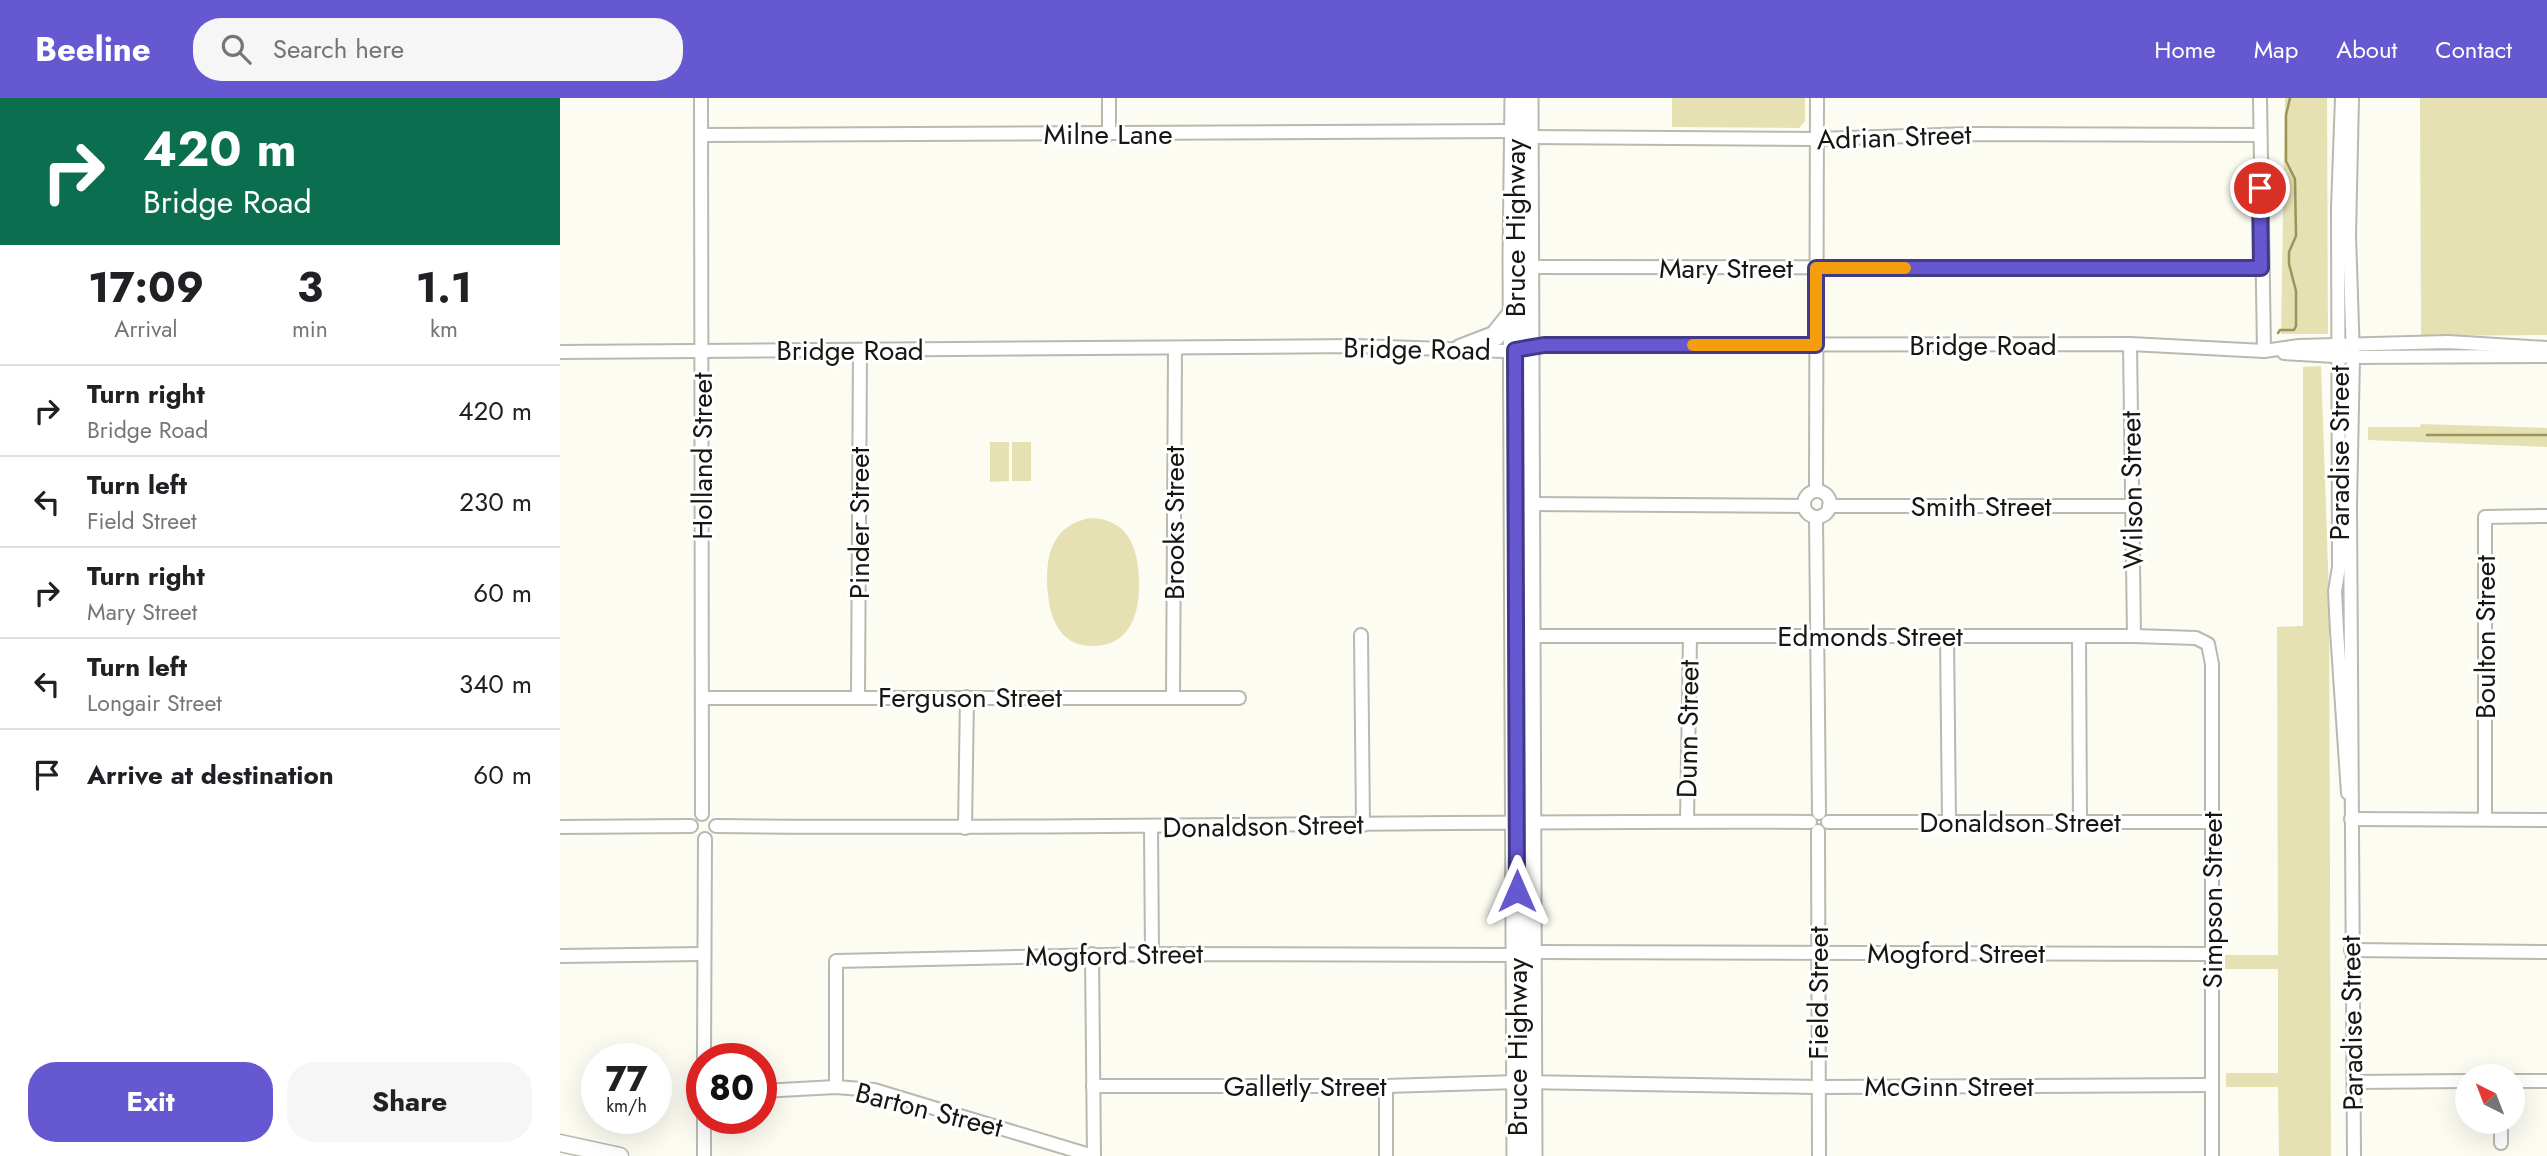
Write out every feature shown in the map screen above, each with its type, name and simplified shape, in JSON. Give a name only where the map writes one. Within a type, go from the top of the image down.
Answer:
[{"type":"highway","name":"Bruce Highway","points":[[1515,98],[1521,134],[1527,267],[1522,348],[1524,954],[1525,1083],[1532,1156]]},
{"type":"highway","name":"Bruce Highway","points":[[1524,822],[1530,636],[1530,504],[1522,348],[1515,311],[1521,134],[1528,98]]},
{"type":"highway","points":[[1461,349],[1495,336],[1515,311]]},
{"type":"highway","name":"Bruce Highway","points":[[1517,1156],[1525,1083]]},
{"type":"main road","points":[[560,1143],[620,1156]]},
{"type":"street","name":"Holland Street","points":[[701,98],[702,814]]},
{"type":"street","points":[[1109,98],[1109,134]]},
{"type":"street","points":[[1816,491],[1817,98]]},
{"type":"street","points":[[2260,98],[2261,268],[2269,351]]},
{"type":"street","name":"Paradise Street","points":[[2342,98],[2338,208],[2345,351]]},
{"type":"street","name":"Paradise Street","points":[[2352,98],[2349,278],[2336,618],[2345,770],[2351,813],[2354,1156]]},
{"type":"street","name":"Milne Lane","points":[[701,135],[1521,134]]},
{"type":"street","name":"Adrian Street","points":[[1521,134],[1817,139],[1972,134],[2260,135]]},
{"type":"street","name":"Mary Street","points":[[1527,267],[2261,268]]},
{"type":"street","name":"Bridge Road","points":[[2345,351],[2448,342],[2547,348]]},
{"type":"street","name":"Bridge Road","points":[[560,352],[2130,344],[2269,351],[2298,346],[2345,351],[2547,356]]},
{"type":"street","name":"Wilson Street","points":[[2130,344],[2134,636]]},
{"type":"street","name":"Brooks Street","points":[[1173,698],[1175,349]]},
{"type":"street","name":"Pinder Street","points":[[858,697],[860,350]]},
{"type":"street","points":[[1816,491],[1827,496],[1829,506],[1825,514],[1816,517],[1807,513],[1804,506],[1808,495],[1816,491]]},
{"type":"street","points":[[1530,504],[1804,506]]},
{"type":"street","name":"Smith Street","points":[[1829,506],[2132,506]]},
{"type":"street","name":"Boulton Street","points":[[2485,819],[2485,517],[2547,516]]},
{"type":"street","name":"Field Street","points":[[1816,517],[1819,1156]]},
{"type":"street","points":[[1361,635],[1363,825]]},
{"type":"street","name":"Edmonds Street","points":[[1530,636],[2134,636],[2196,638],[2208,644]]},
{"type":"street","points":[[1947,636],[1949,821]]},
{"type":"street","name":"Dunn Street","points":[[1686,821],[1690,637]]},
{"type":"street","points":[[2079,638],[2080,823]]},
{"type":"street","name":"Simpson Street","points":[[2208,644],[2212,664],[2212,1156]]},
{"type":"street","points":[[965,828],[967,697]]},
{"type":"street","name":"Ferguson Street","points":[[702,698],[1239,698]]},
{"type":"street","points":[[2351,813],[2547,820]]},
{"type":"street","points":[[702,814],[713,818],[716,826],[713,834],[705,839],[694,835],[691,826],[695,818],[702,814]]},
{"type":"street","name":"Donaldson Street","points":[[716,826],[1151,828],[1686,821],[2212,822]]},
{"type":"street","points":[[560,827],[691,826]]},
{"type":"street","points":[[1151,828],[1152,954]]},
{"type":"street","points":[[704,1043],[705,839]]},
{"type":"street","points":[[2351,950],[2547,952]]},
{"type":"street","points":[[560,956],[703,954]]},
{"type":"street","points":[[1092,954],[1094,1156]]},
{"type":"street","name":"Mogford Street","points":[[836,1087],[836,961],[1092,954],[2212,954]]},
{"type":"street","points":[[2354,1082],[2455,1081]]},
{"type":"street","points":[[2525,1081],[2547,1081]]},
{"type":"street","name":"McGinn Street","points":[[1525,1083],[1817,1087],[2212,1085]]},
{"type":"street","name":"Galletly Street","points":[[1093,1086],[1525,1083]]},
{"type":"street","points":[[1386,1086],[1386,1156]]},
{"type":"street","name":"Barton Street","points":[[777,1090],[836,1087],[874,1090],[905,1097],[1094,1156]]},
{"type":"street","points":[[704,1134],[704,1156]]},
{"type":"street","points":[[2501,1134],[2501,1143]]},
{"type":"shaded area","points":[[1672,98],[1805,98],[1805,121],[1799,128],[1672,127]]},
{"type":"shaded area","points":[[2285,98],[2327,98],[2328,334],[2281,334]]},
{"type":"shaded area","points":[[2420,98],[2547,98],[2547,335],[2421,336]]},
{"type":"shaded area","points":[[2321,366],[2329,595],[2331,1156],[2279,1156],[2278,1087],[2226,1087],[2226,1073],[2278,1073],[2278,969],[2225,969],[2225,955],[2278,955],[2277,627],[2303,626],[2303,367]]},
{"type":"shaded area","points":[[2421,424],[2547,428],[2547,447],[2368,440],[2368,427],[2420,427]]},
{"type":"shaded area","points":[[990,442],[1009,442],[1009,481],[990,482]]},
{"type":"shaded area","points":[[1012,442],[1031,442],[1031,481],[1012,481]]},
{"type":"shaded area","points":[[1090,518],[1114,523],[1122,529],[1133,546],[1139,580],[1138,603],[1125,633],[1117,640],[1094,646],[1071,641],[1057,626],[1049,604],[1047,581],[1049,559],[1055,540],[1069,526]]},
{"type":"waterway","points":[[2278,333],[2280,330],[2294,330],[2296,326],[2296,291],[2289,264],[2289,252],[2296,236],[2295,179],[2286,161],[2286,115],[2290,98]]},
{"type":"waterway","points":[[2427,435],[2547,435]]},
{"type":"slow traffic","points":[[1693,345],[1816,345],[1816,268],[1905,268]]},
{"type":"route","points":[[1517,891],[1515,350],[1544,345],[1816,345],[1816,268],[2261,268],[2260,188]]}]
